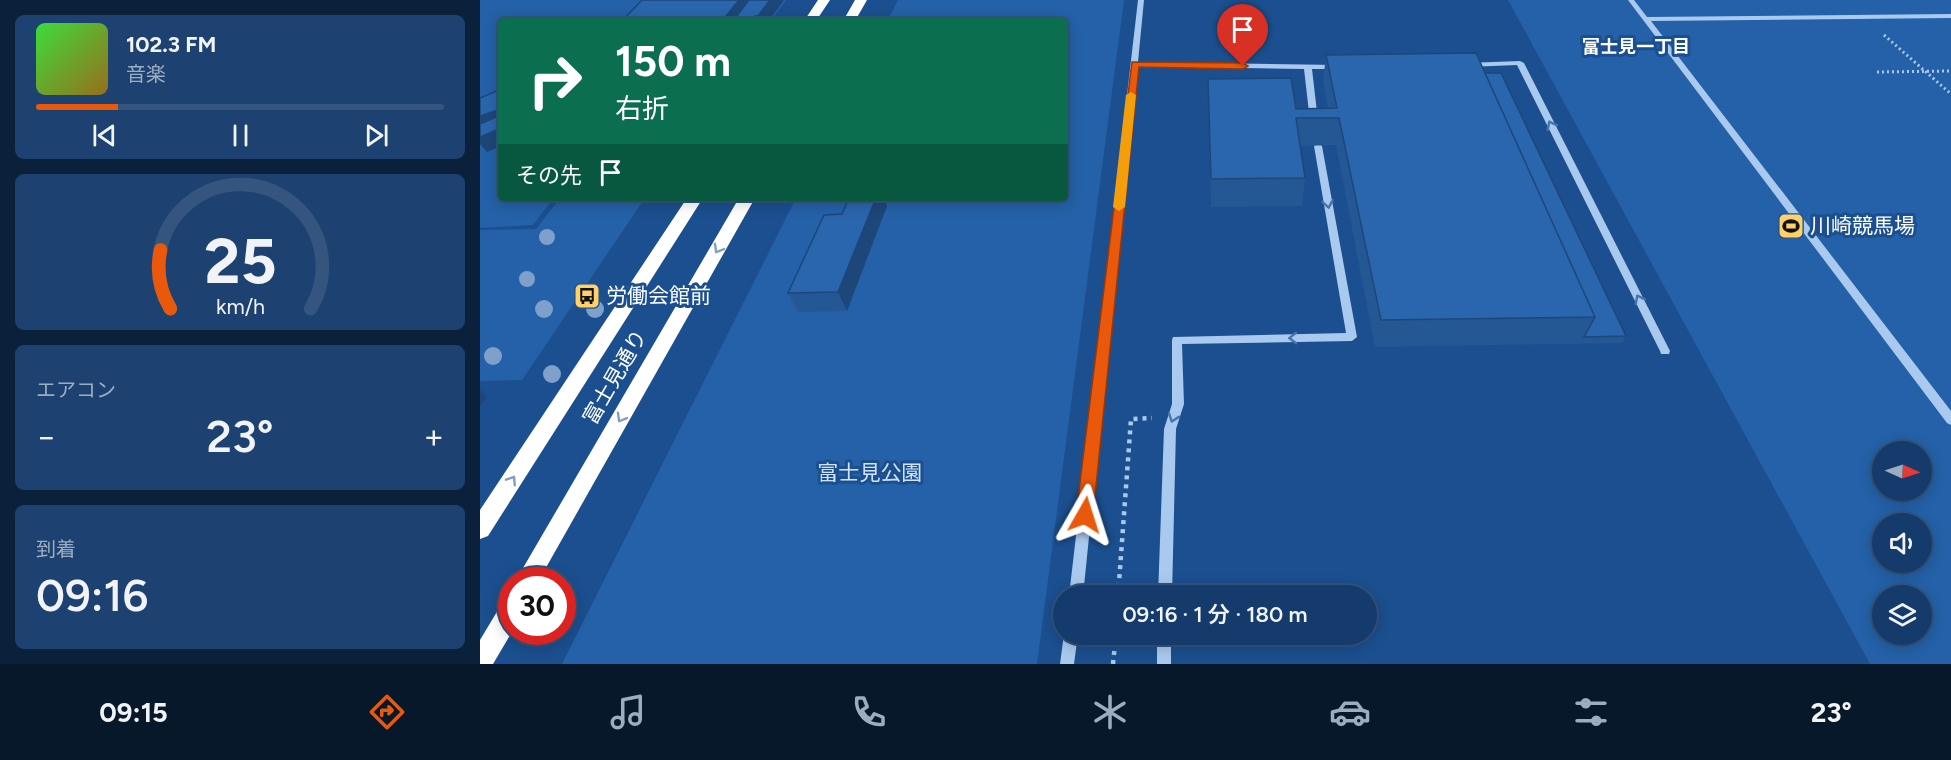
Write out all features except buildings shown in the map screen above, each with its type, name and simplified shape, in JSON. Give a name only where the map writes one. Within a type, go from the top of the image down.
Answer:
[{"type":"highway","points":[[812,18],[824,0]]},
{"type":"highway","points":[[851,18],[861,0]]},
{"type":"highway","name":"富士見通り","points":[[480,529],[693,201]]},
{"type":"highway","name":"富士見通り","points":[[534,567],[745,201]]},
{"type":"highway","points":[[480,663],[498,632]]},
{"type":"street","points":[[1077,585],[1141,0]]},
{"type":"street","points":[[1631,0],[1951,420]]},
{"type":"street","points":[[1645,19],[1951,16]]},
{"type":"street","points":[[1461,65],[1520,63],[1665,351]]},
{"type":"street","points":[[1135,64],[1343,67]]},
{"type":"street","points":[[1165,585],[1170,429],[1178,404],[1177,340],[1352,337],[1317,141],[1308,68]]},
{"type":"street","points":[[1067,664],[1070,645]]},
{"type":"street","points":[[1164,645],[1164,664]]},
{"type":"path","points":[[1863,16],[1951,94]]},
{"type":"path","points":[[1878,72],[1951,71]]},
{"type":"path","points":[[584,288],[593,288]]},
{"type":"path","points":[[1119,585],[1131,419],[1173,417]]},
{"type":"path","points":[[1113,664],[1115,645]]},
{"type":"green space","points":[[480,0],[786,0],[773,18],[498,18],[498,201],[552,201],[533,225],[480,228]]},
{"type":"green space","name":"富士見公園","points":[[898,0],[1124,0],[1037,664],[562,664],[572,645],[576,645],[576,636],[794,201],[1068,201],[1068,18],[889,18]]},
{"type":"green space","name":"川崎競馬場","points":[[1508,0],[1951,0],[1951,664],[1870,664]]},
{"type":"green space","points":[[558,201],[643,201],[522,380],[480,381],[480,230],[536,229]]},
{"type":"slow traffic","points":[[1119,207],[1131,95]]},
{"type":"place","name":"川崎競馬場","points":[[1791,226]]},
{"type":"place","name":"労働会館前","points":[[587,296]]},
{"type":"district","name":"富士見一丁目","points":[[1636,47]]},
{"type":"route","points":[[1085,515],[1135,64],[1243,66]]}]
